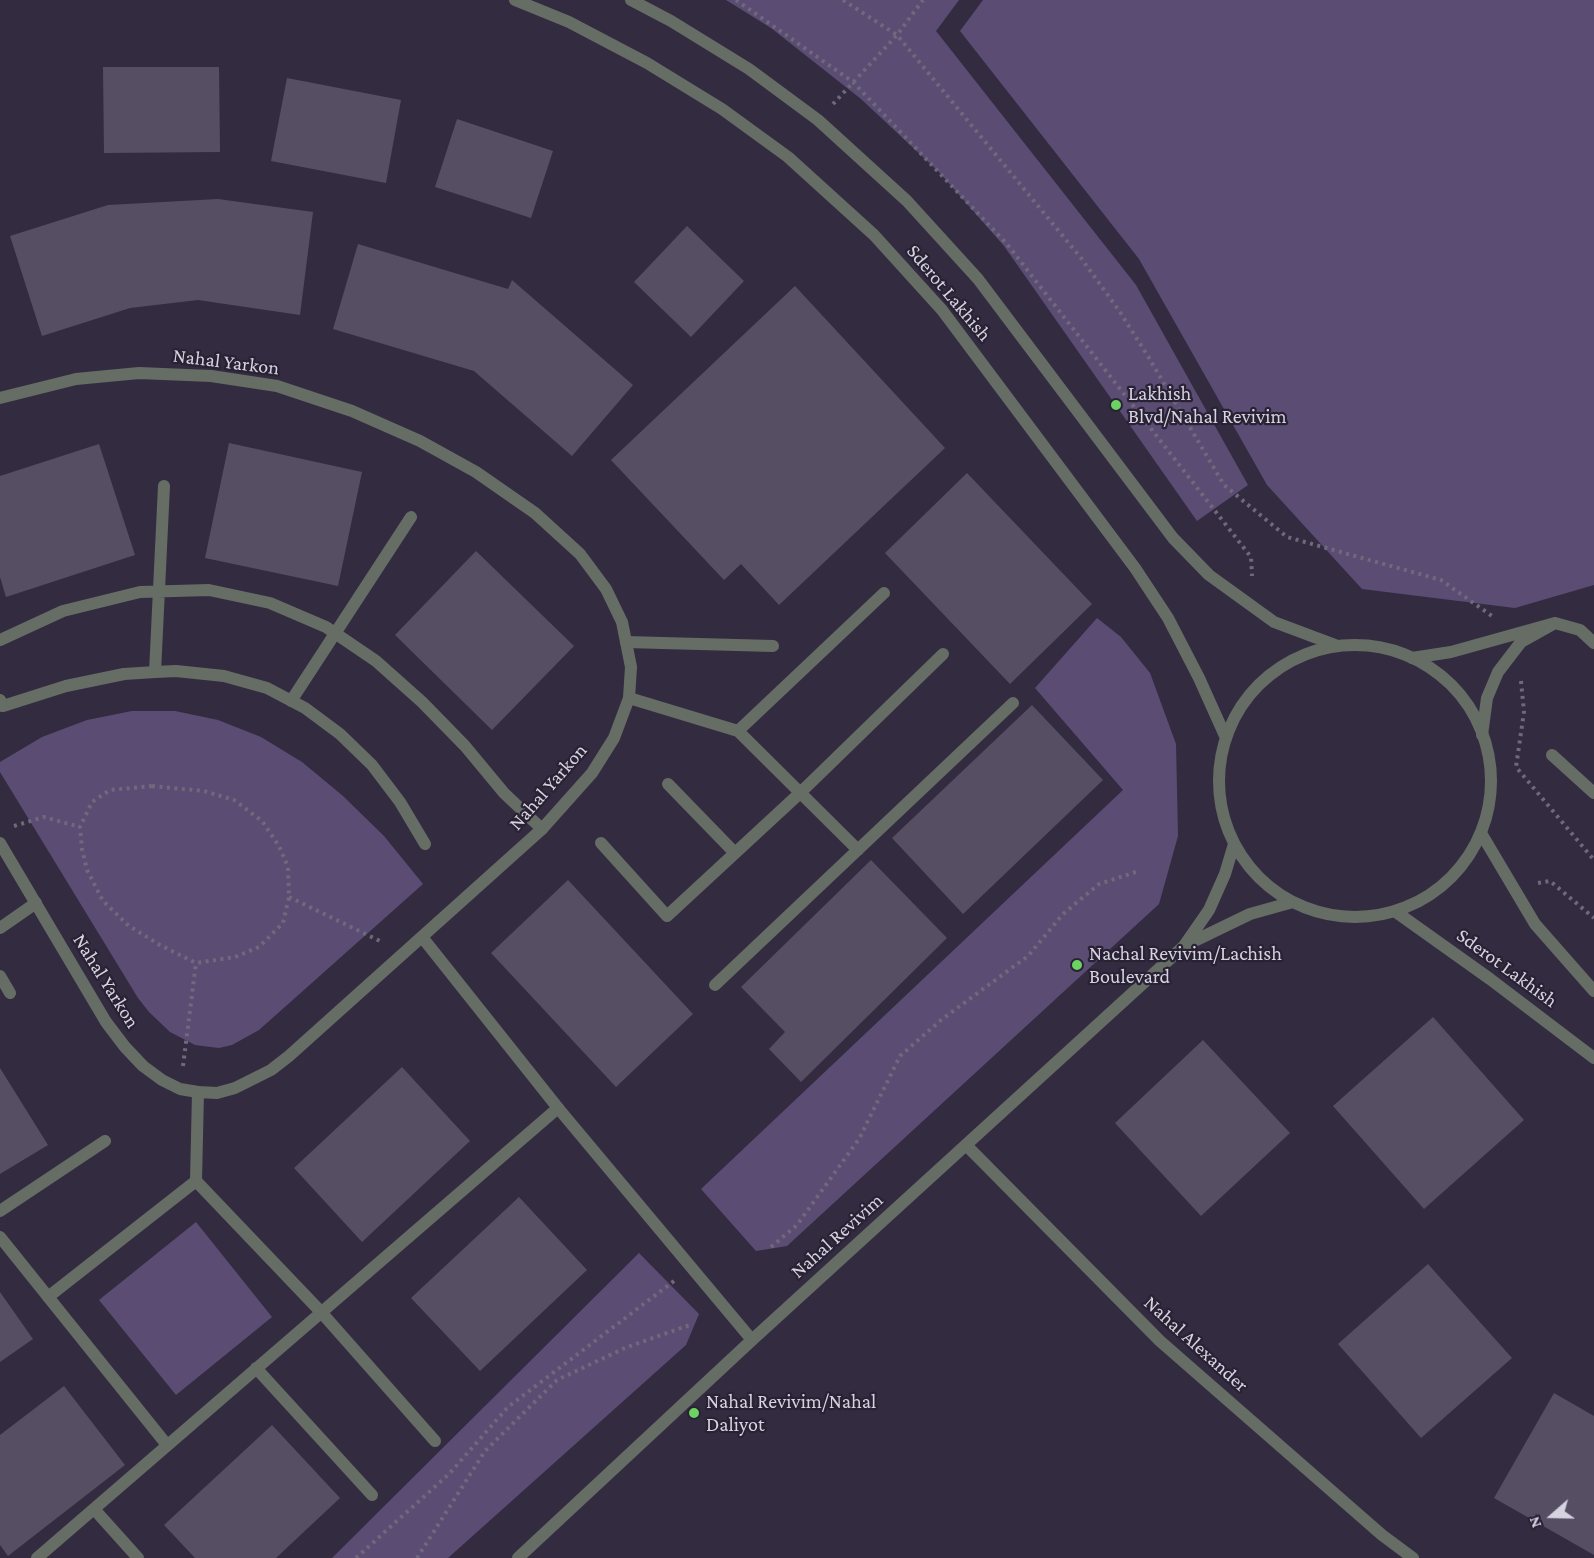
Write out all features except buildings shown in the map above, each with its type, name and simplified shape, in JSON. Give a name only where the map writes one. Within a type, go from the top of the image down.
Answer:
[{"type":"street","name":"Sderot Lakhish","points":[[515,0],[599,37],[647,63],[722,109],[788,157],[874,235],[942,310],[1135,568],[1168,618],[1199,678],[1226,738]]},
{"type":"street","name":"Sderot Lakhish","points":[[631,0],[671,21],[749,69],[819,120],[907,201],[978,279],[1173,538],[1209,575],[1274,622],[1338,646]]},
{"type":"street","name":"Nahal Yarkon","points":[[0,398],[76,379],[139,373],[211,376],[277,386],[352,411],[429,446],[476,472],[535,513],[580,554],[606,589],[622,622],[631,667],[629,698],[614,738],[592,773],[542,828],[289,1056],[271,1070],[235,1088],[217,1093],[180,1089],[162,1080],[143,1066],[106,1022],[0,843]]},
{"type":"street","points":[[155,672],[164,486]]},
{"type":"street","points":[[291,701],[411,517]]},
{"type":"street","points":[[0,640],[63,611],[140,592],[209,590],[270,603],[335,633],[376,661],[422,702],[465,746],[504,793],[542,828]]},
{"type":"street","points":[[738,731],[884,593]]},
{"type":"street","points":[[1482,735],[1487,698],[1498,672],[1521,642],[1555,623]]},
{"type":"street","points":[[1412,658],[1451,652],[1555,623],[1580,630],[1594,643]]},
{"type":"street","points":[[626,642],[773,646]]},
{"type":"street","points":[[1338,646],[1381,647],[1412,658],[1440,675],[1469,707],[1482,735],[1490,764],[1490,799],[1474,849],[1453,876],[1426,897],[1396,912],[1379,916],[1344,917],[1309,910],[1265,883],[1234,844],[1225,821],[1220,798],[1220,768],[1226,738],[1238,710],[1262,682],[1278,669],[1297,657],[1338,646]]},
{"type":"street","points":[[602,843],[667,916],[800,793],[943,654]]},
{"type":"street","points":[[0,700],[3,706],[66,686],[124,674],[176,671],[224,676],[267,688],[305,708],[340,734],[372,765],[400,802],[425,844]]},
{"type":"street","points":[[629,698],[738,731],[858,850]]},
{"type":"street","points":[[716,985],[1013,703]]},
{"type":"street","points":[[1552,755],[1594,793]]},
{"type":"street","points":[[668,784],[734,852]]},
{"type":"street","name":"Sderot Lakhish","points":[[1481,833],[1535,924],[1594,991]]},
{"type":"street","name":"Nahal Revivim","points":[[520,1557],[752,1340],[1184,946],[1209,909],[1225,874],[1234,844]]},
{"type":"street","name":"Nahal Revivim","points":[[1184,946],[1250,914],[1293,902]]},
{"type":"street","points":[[0,928],[36,903]]},
{"type":"street","name":"Sderot Lakhish","points":[[1396,912],[1490,979],[1594,1058]]},
{"type":"street","points":[[422,937],[558,1108],[752,1340]]},
{"type":"street","points":[[0,976],[10,993]]},
{"type":"street","points":[[198,1092],[196,1181],[321,1312],[435,1440]]},
{"type":"street","points":[[38,1558],[558,1108]]},
{"type":"street","points":[[0,1211],[105,1140]]},
{"type":"street","name":"Nahal Alexander","points":[[966,1145],[1160,1341],[1382,1535],[1413,1558]]},
{"type":"street","points":[[48,1297],[196,1181]]},
{"type":"street","points":[[0,1237],[167,1445]]},
{"type":"street","points":[[256,1368],[372,1495]]},
{"type":"street","points":[[94,1509],[138,1558]]},
{"type":"path","points":[[736,0],[853,82],[1007,244],[1251,557],[1253,607]]},
{"type":"path","points":[[843,0],[897,35],[1081,258],[1120,312],[1149,358],[1224,485],[1287,537],[1441,580],[1491,615],[1507,635]]},
{"type":"path","points":[[819,120],[897,35],[922,0]]},
{"type":"path","points":[[1517,648],[1524,712],[1516,767],[1594,860]]},
{"type":"path","points":[[152,786],[204,791],[234,800],[262,821],[279,846],[288,867],[289,897],[284,923],[259,947],[235,957],[196,963],[129,926],[103,902],[87,870],[80,826],[92,802],[110,790],[152,786]]},
{"type":"path","points":[[9,829],[44,817],[80,826]]},
{"type":"path","points":[[771,1247],[797,1225],[859,1139],[900,1056],[941,1020],[1028,956],[1064,914],[1099,884],[1139,871]]},
{"type":"path","points":[[1514,888],[1550,881],[1594,918]]},
{"type":"path","points":[[289,897],[404,953]]},
{"type":"path","points":[[180,1089],[196,963]]},
{"type":"path","points":[[356,1558],[448,1474],[508,1407],[692,1268]]},
{"type":"path","points":[[417,1558],[485,1451],[556,1380],[627,1347],[690,1325]]},
{"type":"shaded area","points":[[726,0],[959,0],[936,31],[1136,285],[1248,485],[1197,521],[1004,246],[939,172],[861,99],[771,28]]},
{"type":"shaded area","points":[[983,0],[1594,0],[1594,585],[1515,608],[1362,589],[1267,485],[1139,259],[960,31]]},
{"type":"shaded area","points":[[1097,618],[1121,637],[1150,673],[1176,744],[1178,836],[1159,904],[787,1246],[756,1251],[701,1189],[1123,790],[1035,688]]},
{"type":"shaded area","points":[[132,711],[175,711],[218,720],[261,737],[302,762],[343,796],[384,836],[423,884],[259,1030],[232,1045],[219,1048],[195,1045],[170,1032],[149,1012],[138,998],[0,772],[0,762],[42,737],[87,720]]},
{"type":"shaded area","points":[[196,1222],[272,1317],[176,1395],[99,1300]]},
{"type":"shaded area","points":[[639,1253],[699,1314],[686,1345],[448,1558],[332,1558]]},
{"type":"place","name":"Lakhish Blvd/Nahal Revivim","points":[[1116,405]]},
{"type":"place","name":"Nachal Revivim/Lachish Boulevard","points":[[1077,965]]},
{"type":"place","name":"Nahal Revivim/Nahal Daliyot","points":[[694,1413]]}]
